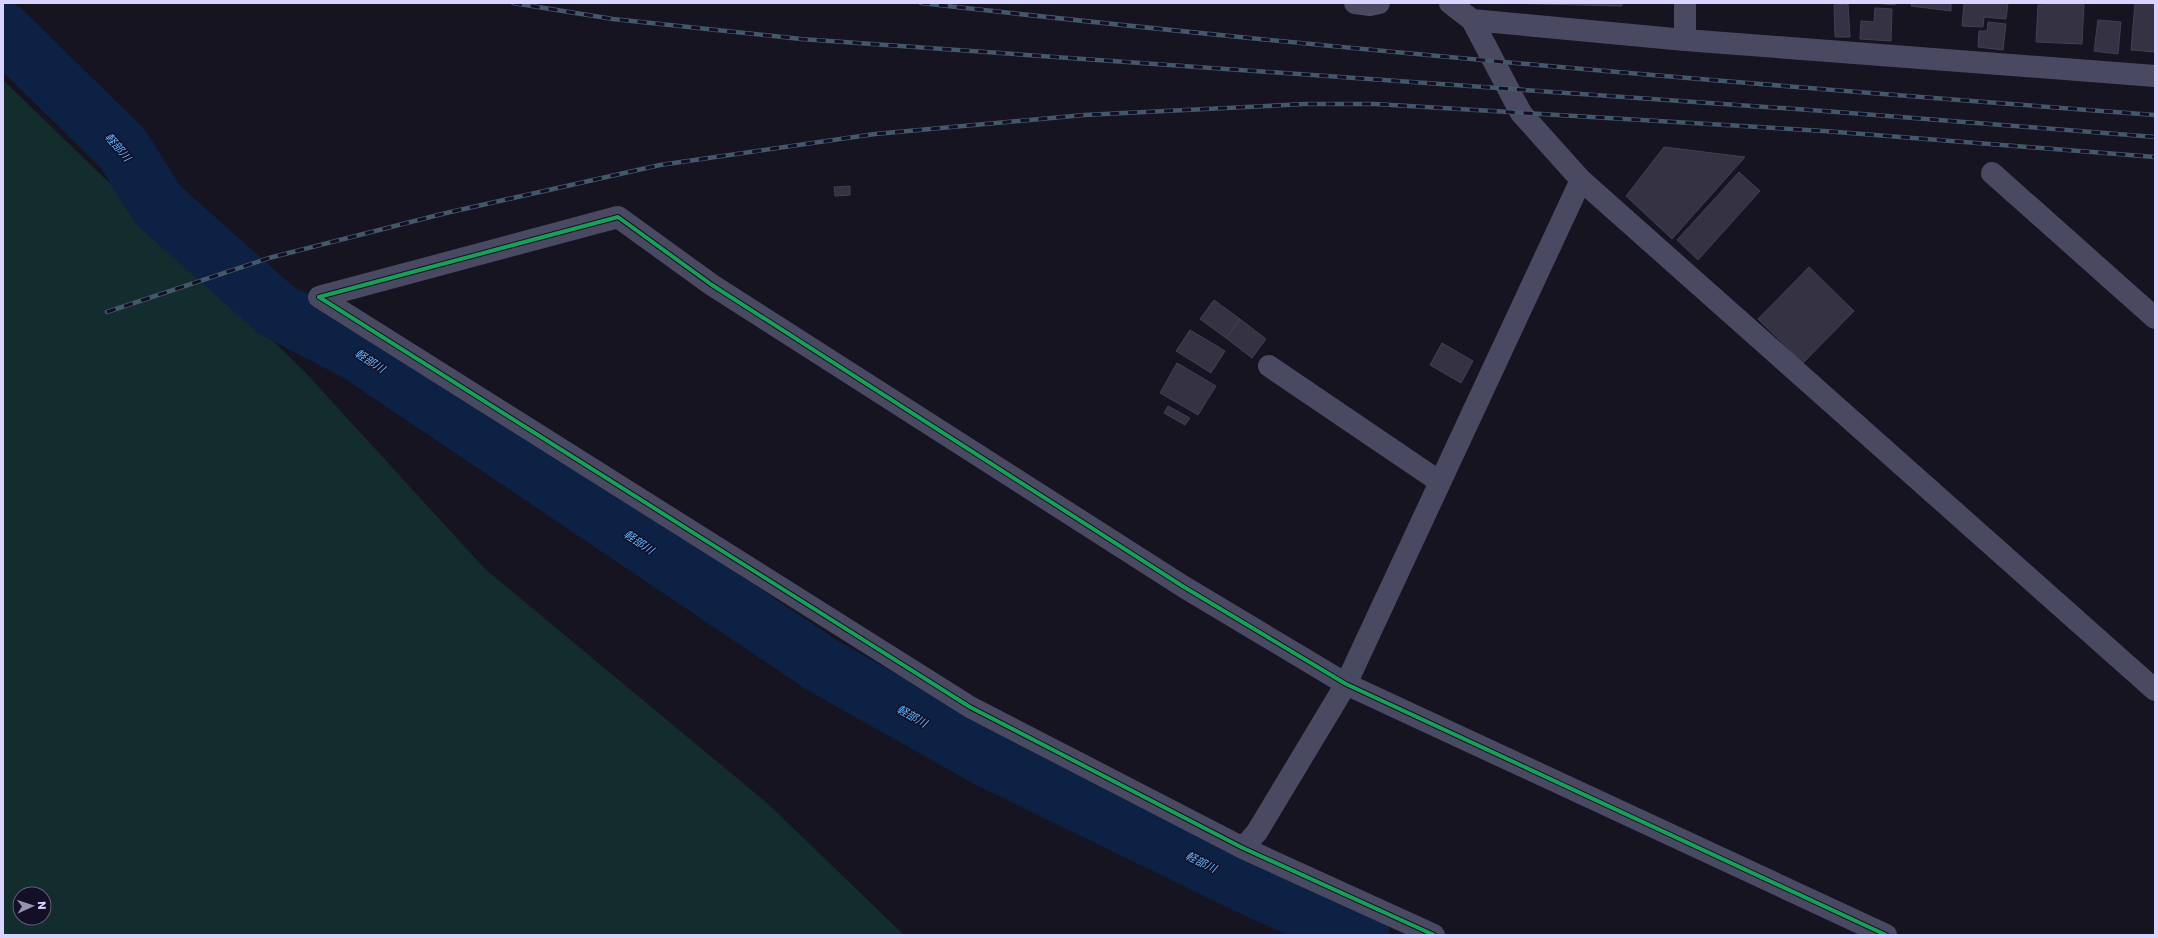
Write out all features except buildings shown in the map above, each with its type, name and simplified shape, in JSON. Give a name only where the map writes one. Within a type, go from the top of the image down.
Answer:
[{"type":"street","points":[[1355,3],[1370,5],[1379,3]]},
{"type":"street","points":[[1450,3],[1472,20],[1521,113],[1581,180],[2155,690]]},
{"type":"street","points":[[1685,3],[1685,40]]},
{"type":"street","points":[[1472,20],[1685,40],[2155,76]]},
{"type":"street","points":[[1992,173],[2155,318]]},
{"type":"street","points":[[1243,848],[1257,832],[1346,684],[1581,180]]},
{"type":"street","points":[[1434,935],[1243,848],[970,707],[319,297],[618,217],[712,285],[1184,587],[1346,684],[1886,935]]},
{"type":"street","points":[[1269,366],[1440,482]]},
{"type":"green space","points":[[3,80],[305,372],[485,569],[767,803],[904,935],[3,935]]},
{"type":"waterway","name":"軽部川","points":[[3,31],[123,149],[158,205],[276,310],[357,352],[822,665],[987,758],[1258,890],[1361,935]]},
{"type":"railway","points":[[513,3],[613,19],[801,39],[1824,111],[2155,137]]},
{"type":"railway","points":[[921,3],[1383,51],[1846,91],[2155,115]]},
{"type":"railway","points":[[107,312],[269,258],[446,213],[660,165],[875,134],[1084,115],[1305,104],[1375,104],[1824,131],[2155,157]]},
{"type":"cycle path","points":[[1434,935],[1243,848],[970,707],[319,297],[618,217],[712,285],[1184,587],[1346,684],[1886,935]]}]
